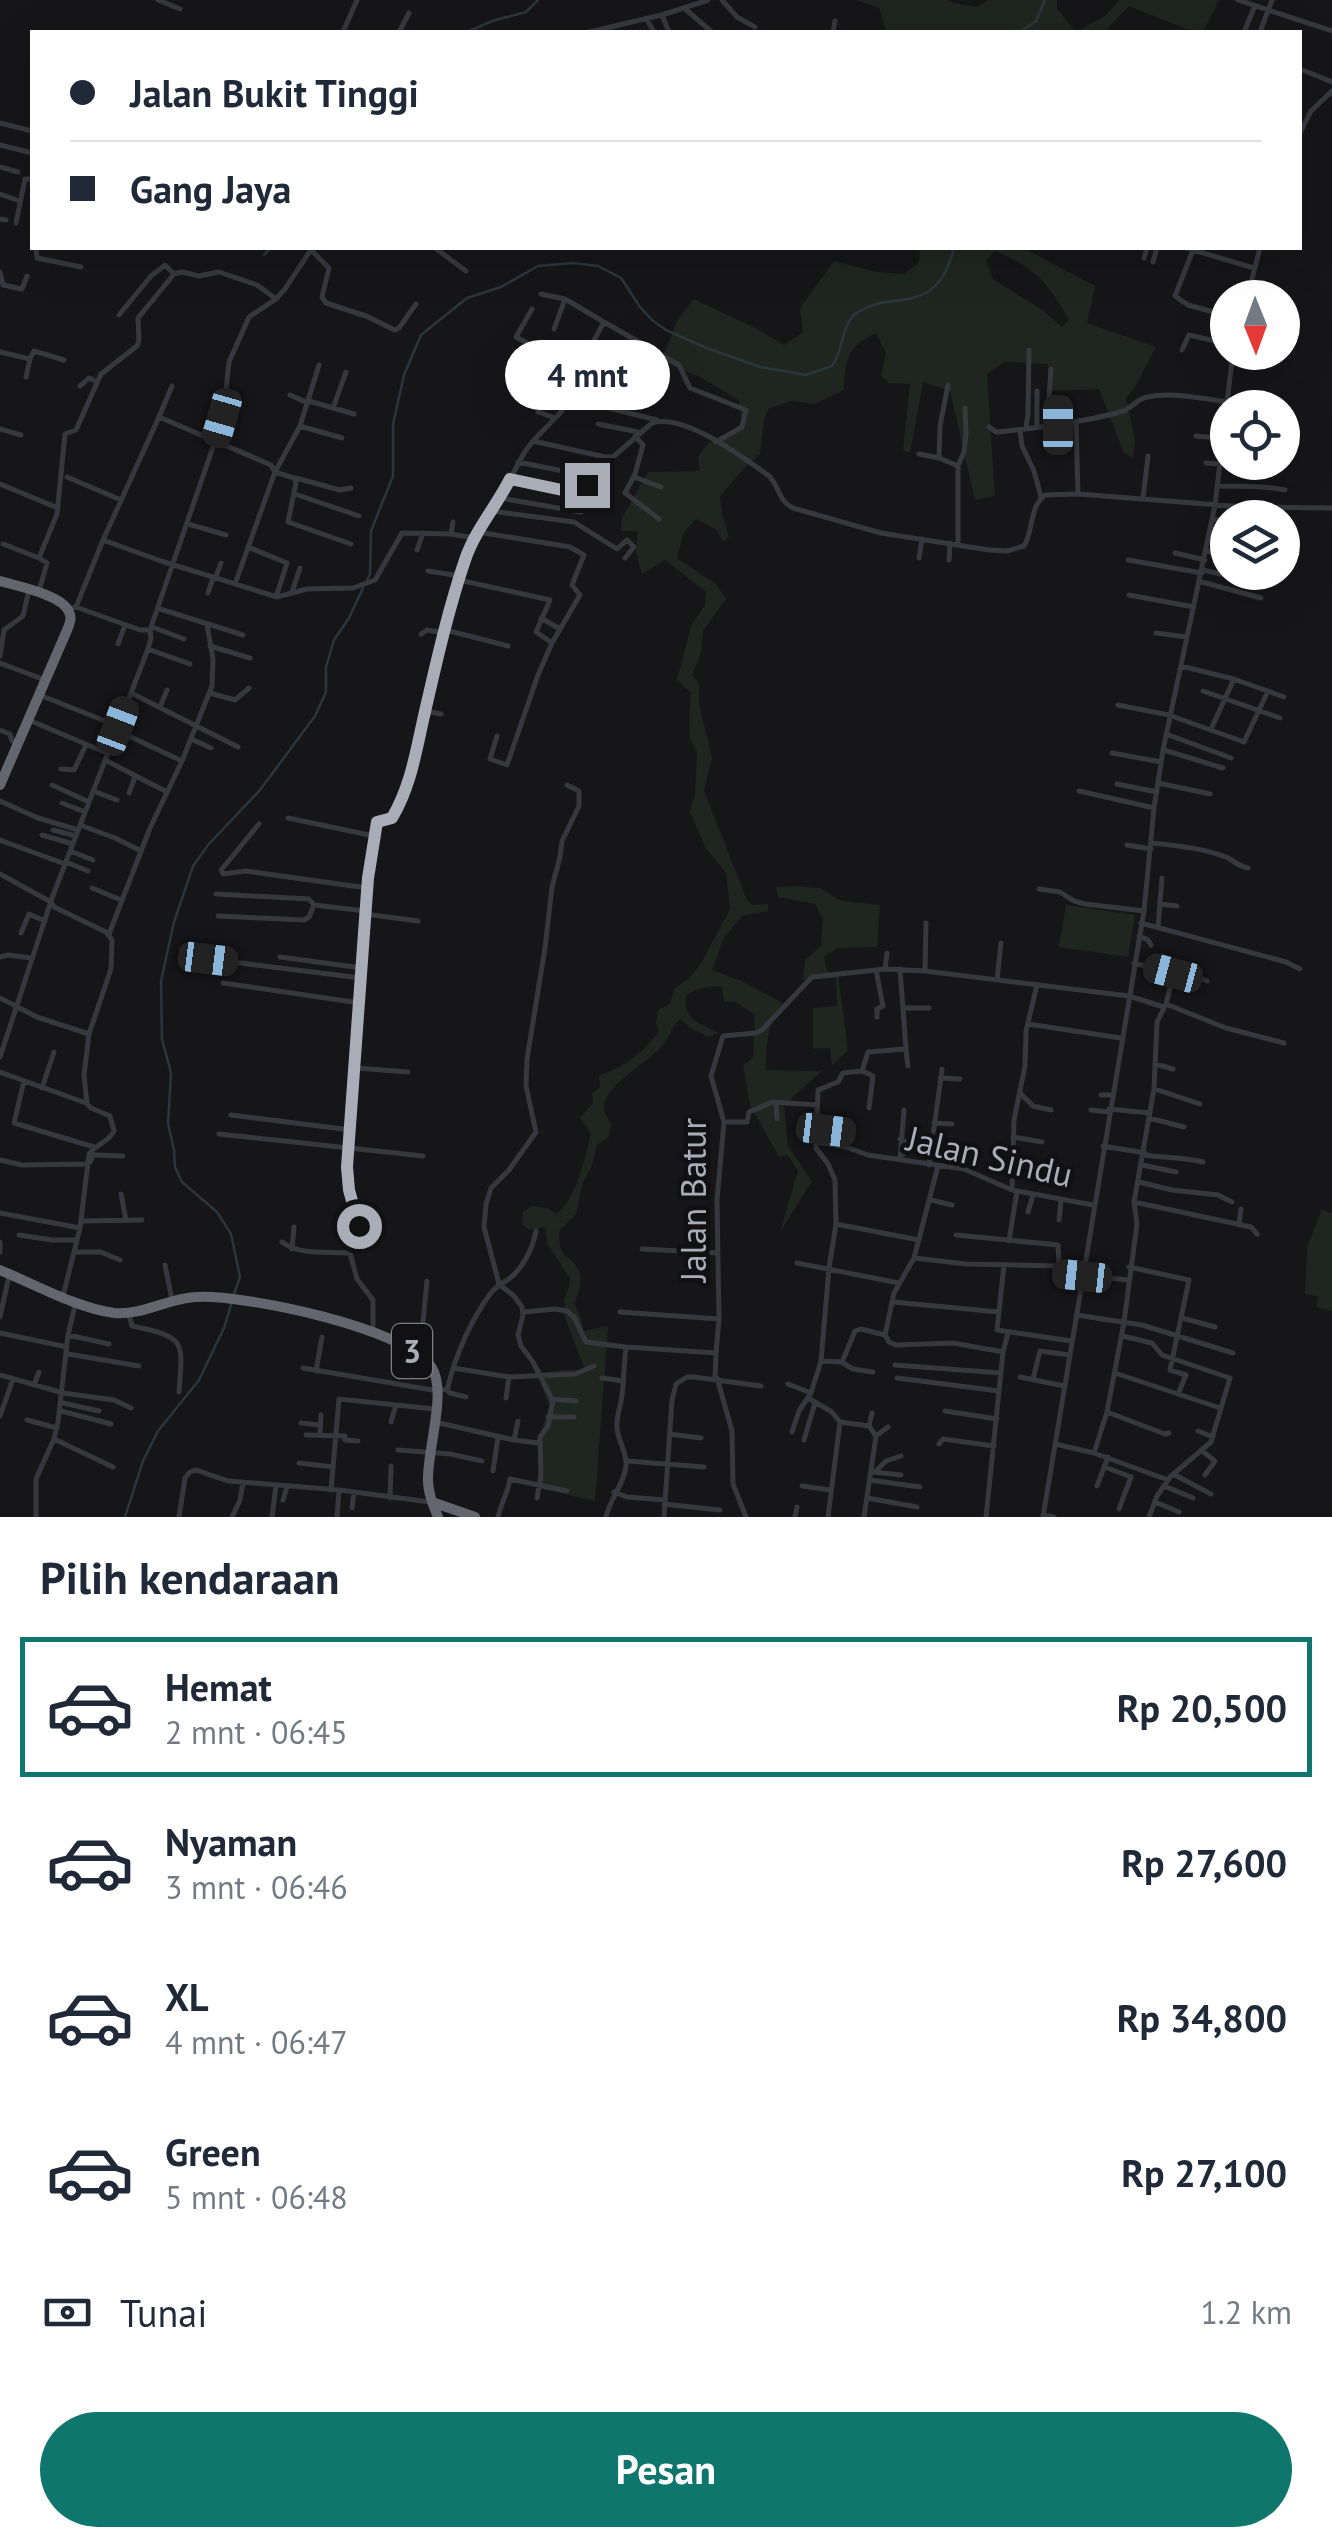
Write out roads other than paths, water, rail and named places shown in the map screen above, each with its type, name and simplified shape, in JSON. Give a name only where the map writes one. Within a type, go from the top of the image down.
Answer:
[{"type":"highway","points":[[0,581],[72,608],[68,628],[0,785]]},
{"type":"highway","name":"3","points":[[5,1272],[110,1312],[129,1312],[194,1297],[257,1302],[373,1332],[420,1355],[432,1368],[441,1390],[428,1480],[440,1517]]},
{"type":"highway","points":[[432,1502],[475,1517]]},
{"type":"highway","points":[[440,1517],[456,1512]]},
{"type":"street","points":[[158,0],[180,9]]},
{"type":"street","points":[[343,30],[358,0]]},
{"type":"street","points":[[598,30],[708,0]]},
{"type":"street","points":[[722,0],[737,17],[755,27]]},
{"type":"street","points":[[1238,0],[1332,30]]},
{"type":"street","points":[[1261,30],[1272,0]]},
{"type":"street","points":[[1245,30],[1254,6]]},
{"type":"street","points":[[684,8],[710,30]]},
{"type":"street","points":[[401,30],[409,14]]},
{"type":"street","points":[[662,15],[668,30]]},
{"type":"street","points":[[397,18],[405,22]]},
{"type":"street","points":[[646,18],[653,30]]},
{"type":"street","points":[[833,30],[835,21]]},
{"type":"street","points":[[1302,69],[1332,82]]},
{"type":"street","points":[[1302,128],[1332,91]]},
{"type":"street","points":[[1302,115],[1308,118]]},
{"type":"street","points":[[0,123],[30,130]]},
{"type":"street","points":[[0,144],[30,152]]},
{"type":"street","points":[[0,166],[18,172]]},
{"type":"street","points":[[16,223],[25,179],[30,179]]},
{"type":"street","points":[[0,194],[18,200]]},
{"type":"street","points":[[36,250],[36,258],[81,267]]},
{"type":"street","points":[[0,1057],[65,863],[148,649],[151,629],[216,441],[225,406],[228,367],[250,317],[276,299],[311,250]]},
{"type":"street","points":[[313,250],[329,268],[322,297],[326,303],[394,330],[416,304]]},
{"type":"street","points":[[438,250],[466,271]]},
{"type":"street","points":[[1144,258],[1147,250]]},
{"type":"street","points":[[1152,262],[1156,250]]},
{"type":"street","points":[[1189,250],[1176,296],[1188,305],[1210,311]]},
{"type":"street","points":[[1192,250],[1254,268]]},
{"type":"street","points":[[1251,280],[1259,250]]},
{"type":"street","points":[[53,275],[55,262]]},
{"type":"street","points":[[119,315],[150,276],[164,266],[172,272],[199,276],[219,272],[256,285],[276,299]]},
{"type":"street","points":[[0,272],[3,285],[22,288],[28,276]]},
{"type":"street","points":[[80,386],[94,380],[137,346],[138,318],[172,272]]},
{"type":"street","points":[[542,294],[565,299],[678,365],[690,388],[746,410],[742,427],[716,442]]},
{"type":"street","points":[[554,329],[565,299]]},
{"type":"street","points":[[532,308],[516,337],[581,364]]},
{"type":"street","points":[[373,1332],[373,1300],[357,1279],[350,1253],[350,1243],[360,1224],[348,1182],[365,913],[374,836],[378,821],[392,818],[397,810],[415,764],[460,578],[476,535],[518,462],[562,411],[586,351],[604,322]]},
{"type":"street","points":[[1182,350],[1190,334],[1210,339]]},
{"type":"street","points":[[572,350],[632,366],[646,345]]},
{"type":"street","points":[[26,376],[34,350],[64,360]]},
{"type":"street","points":[[1029,350],[1028,414],[1022,446],[1041,496]]},
{"type":"street","points":[[0,352],[30,360]]},
{"type":"street","points":[[234,585],[275,472],[300,426],[318,365]]},
{"type":"street","points":[[1047,426],[1050,369]]},
{"type":"street","points":[[333,408],[346,372]]},
{"type":"street","points":[[575,377],[586,380]]},
{"type":"street","points":[[45,680],[1,661],[4,630],[23,616],[34,591],[58,508],[66,433],[75,431],[94,380]]},
{"type":"street","points":[[172,386],[72,608],[184,639]]},
{"type":"street","points":[[938,458],[948,386]]},
{"type":"street","points":[[1037,391],[1037,427]]},
{"type":"street","points":[[290,395],[354,414]]},
{"type":"street","points":[[989,427],[996,432],[1076,422],[1130,409],[1147,397],[1210,400]]},
{"type":"street","points":[[568,398],[681,423],[743,458],[774,481],[787,506],[892,536],[1014,550],[1024,546],[1034,509],[1046,494],[1210,506]]},
{"type":"street","points":[[1058,402],[1058,425]]},
{"type":"street","points":[[949,560],[954,543],[958,466],[966,434],[965,408]]},
{"type":"street","points":[[538,412],[556,418]]},
{"type":"street","points":[[159,417],[271,465],[275,472],[340,490],[351,488]]},
{"type":"street","points":[[533,441],[609,458],[658,420]]},
{"type":"street","points":[[1076,422],[1078,494]]},
{"type":"street","points":[[598,424],[636,434],[643,444],[626,494],[659,519]]},
{"type":"street","points":[[300,426],[342,438]]},
{"type":"street","points":[[0,429],[21,435]]},
{"type":"street","points":[[1196,436],[1210,437]]},
{"type":"street","points":[[919,454],[958,466]]},
{"type":"street","points":[[1142,500],[1148,456]]},
{"type":"street","points":[[518,462],[583,476]]},
{"type":"street","points":[[67,476],[121,500]]},
{"type":"street","points":[[634,477],[661,487]]},
{"type":"street","points":[[294,478],[296,494],[288,522],[351,544]]},
{"type":"street","points":[[510,479],[581,494],[590,483],[606,486]]},
{"type":"street","points":[[1216,500],[1220,480]]},
{"type":"street","points":[[0,484],[58,508]]},
{"type":"street","points":[[1218,486],[1258,485],[1285,490]]},
{"type":"street","points":[[296,494],[358,516]]},
{"type":"street","points":[[500,498],[581,512]]},
{"type":"street","points":[[1300,507],[1332,508]]},
{"type":"street","points":[[491,510],[574,522],[617,549],[627,540],[634,547],[625,558]]},
{"type":"street","points":[[451,534],[454,522]]},
{"type":"street","points":[[188,524],[226,535]]},
{"type":"street","points":[[417,550],[422,533]]},
{"type":"street","points":[[103,540],[276,596],[360,586],[375,580],[399,534],[476,535],[570,547],[584,554],[572,585],[580,596],[538,674],[506,765],[490,759],[496,736]]},
{"type":"street","points":[[1054,1517],[1043,1516],[1144,911],[1156,792],[1210,536]]},
{"type":"street","points":[[919,558],[922,539]]},
{"type":"street","points":[[3,544],[43,560]]},
{"type":"street","points":[[248,547],[287,564],[276,596]]},
{"type":"street","points":[[1175,554],[1210,556]]},
{"type":"street","points":[[1128,560],[1210,572]]},
{"type":"street","points":[[208,593],[220,563]]},
{"type":"street","points":[[292,592],[300,568]]},
{"type":"street","points":[[428,571],[548,598],[550,602],[536,634],[552,643]]},
{"type":"street","points":[[1200,582],[1261,598]]},
{"type":"street","points":[[1130,595],[1194,607]]},
{"type":"street","points":[[159,608],[243,635]]},
{"type":"street","points":[[541,618],[561,630]]},
{"type":"street","points":[[118,644],[125,624]]},
{"type":"street","points":[[87,1104],[84,1075],[89,1034],[111,969],[110,934],[120,900],[210,693],[214,668],[208,624]]},
{"type":"street","points":[[420,634],[427,630],[446,632],[508,646]]},
{"type":"street","points":[[1156,633],[1187,637]]},
{"type":"street","points":[[210,646],[250,658]]},
{"type":"street","points":[[148,649],[190,664]]},
{"type":"street","points":[[1180,666],[1284,696]]},
{"type":"street","points":[[1211,728],[1234,679]]},
{"type":"street","points":[[210,693],[235,700],[249,688]]},
{"type":"street","points":[[160,707],[167,690]]},
{"type":"street","points":[[1118,705],[1170,715],[1244,742],[1268,690]]},
{"type":"street","points":[[1203,691],[1280,718]]},
{"type":"street","points":[[132,693],[152,705]]},
{"type":"street","points":[[132,693],[238,747]]},
{"type":"street","points":[[39,695],[182,761]]},
{"type":"street","points":[[426,710],[441,714]]},
{"type":"street","points":[[28,720],[86,745],[167,792]]},
{"type":"street","points":[[98,721],[115,728]]},
{"type":"street","points":[[0,730],[18,743]]},
{"type":"street","points":[[1166,734],[1230,758]]},
{"type":"street","points":[[190,738],[211,748]]},
{"type":"street","points":[[61,769],[74,770],[86,745]]},
{"type":"street","points":[[1163,750],[1223,768]]},
{"type":"street","points":[[1112,752],[1161,762]]},
{"type":"street","points":[[128,793],[136,776]]},
{"type":"street","points":[[1158,783],[1210,794]]},
{"type":"street","points":[[1117,784],[1156,792]]},
{"type":"street","points":[[52,785],[89,802]]},
{"type":"street","points":[[537,1498],[541,1433],[548,1426],[552,1399],[530,1357],[522,1350],[519,1330],[523,1312],[518,1301],[499,1284],[486,1238],[485,1216],[491,1188],[536,1132],[526,1086],[527,1060],[552,887],[565,831],[578,806],[580,791],[567,785]]},
{"type":"street","points":[[93,791],[116,800]]},
{"type":"street","points":[[1079,792],[1154,808]]},
{"type":"street","points":[[0,801],[38,818],[141,851]]},
{"type":"street","points":[[62,803],[85,812]]},
{"type":"street","points":[[288,818],[374,836]]},
{"type":"street","points":[[259,824],[221,870],[223,874],[246,871],[367,888]]},
{"type":"street","points":[[53,830],[78,830]]},
{"type":"street","points":[[42,835],[93,860]]},
{"type":"street","points":[[0,840],[88,871]]},
{"type":"street","points":[[1127,844],[1168,844],[1229,858],[1236,866],[1248,868]]},
{"type":"street","points":[[0,874],[54,907],[110,934]]},
{"type":"street","points":[[1158,927],[1162,878]]},
{"type":"street","points":[[92,888],[120,900]]},
{"type":"street","points":[[1039,888],[1060,892],[1085,904],[1144,911]]},
{"type":"street","points":[[216,894],[309,899],[314,906],[418,921]]},
{"type":"street","points":[[1160,904],[1177,906]]},
{"type":"street","points":[[218,916],[304,920],[314,906]]},
{"type":"street","points":[[21,933],[29,914],[45,921]]},
{"type":"street","points":[[925,971],[926,922]]},
{"type":"street","points":[[1142,923],[1286,962],[1300,970]]},
{"type":"street","points":[[1139,936],[1151,945]]},
{"type":"street","points":[[997,980],[1002,943]]},
{"type":"street","points":[[886,969],[887,953]]},
{"type":"street","points":[[0,957],[31,958]]},
{"type":"street","points":[[280,957],[362,968]]},
{"type":"street","points":[[208,959],[361,978]]},
{"type":"street","points":[[1134,963],[1173,973]]},
{"type":"street","points":[[900,969],[908,1066]]},
{"type":"street","name":"Jalan Batur","points":[[746,1517],[733,1484],[733,1437],[716,1378],[718,1182],[724,1122],[712,1076],[722,1036],[762,1030],[810,978],[900,969],[1128,996],[1284,1043]]},
{"type":"street","points":[[1094,1453],[1107,1412],[1122,1336],[1137,1224],[1134,1202],[1154,1089],[1158,1022],[1176,969],[1207,981]]},
{"type":"street","points":[[876,970],[883,1006],[878,1008],[877,1017]]},
{"type":"street","points":[[222,982],[360,1002]]},
{"type":"street","points":[[1009,1240],[1015,1191],[1013,1137],[1037,985]]},
{"type":"street","points":[[0,998],[37,1017],[89,1034]]},
{"type":"street","points":[[904,1008],[929,1008]]},
{"type":"street","points":[[1028,1024],[1121,1038]]},
{"type":"street","points":[[862,1071],[868,1052],[907,1051]]},
{"type":"street","points":[[42,1088],[54,1052]]},
{"type":"street","points":[[1154,1064],[1173,1069]]},
{"type":"street","points":[[356,1068],[408,1072]]},
{"type":"street","points":[[929,1165],[942,1069]]},
{"type":"street","points":[[804,1440],[820,1362],[836,1224],[834,1180],[816,1142],[819,1088],[838,1082],[843,1073],[862,1071],[873,1076],[869,1108]]},
{"type":"street","points":[[0,1072],[87,1104],[110,1116],[114,1124],[112,1136],[90,1152],[78,1240],[64,1296]]},
{"type":"street","points":[[940,1078],[960,1079]]},
{"type":"street","points":[[24,1081],[14,1123],[94,1148]]},
{"type":"street","points":[[1154,1089],[1200,1104]]},
{"type":"street","points":[[1019,1093],[1033,1106],[1051,1110]]},
{"type":"street","points":[[1101,1095],[1112,1095]]},
{"type":"street","points":[[724,1122],[747,1122],[749,1112],[776,1102],[817,1104]]},
{"type":"street","points":[[776,1102],[777,1119]]},
{"type":"street","points":[[902,1157],[904,1110]]},
{"type":"street","points":[[1090,1110],[1150,1115],[1184,1128]]},
{"type":"street","points":[[232,1115],[351,1130]]},
{"type":"street","points":[[934,1123],[952,1124]]},
{"type":"street","points":[[816,1129],[850,1132]]},
{"type":"street","points":[[219,1134],[423,1156]]},
{"type":"street","points":[[1013,1137],[1042,1142]]},
{"type":"street","name":"Jalan Sindu","points":[[816,1142],[868,1155],[964,1169],[1015,1191],[1094,1206]]},
{"type":"street","points":[[1103,1146],[1203,1162]]},
{"type":"street","points":[[0,1160],[90,1170],[93,1156],[123,1156]]},
{"type":"street","points":[[1142,1165],[1176,1172]]},
{"type":"street","points":[[885,1335],[892,1302],[914,1258],[938,1166]]},
{"type":"street","points":[[1139,1182],[1218,1195],[1232,1202]]},
{"type":"street","points":[[121,1194],[126,1222]]},
{"type":"street","points":[[1028,1212],[1034,1196]]},
{"type":"street","points":[[931,1200],[952,1205]]},
{"type":"street","points":[[1059,1220],[1062,1201]]},
{"type":"street","points":[[1134,1202],[1251,1227],[1257,1234]]},
{"type":"street","points":[[1239,1225],[1241,1210]]},
{"type":"street","points":[[0,1213],[80,1224],[142,1220]]},
{"type":"street","points":[[103,1232],[104,1221]]},
{"type":"street","points":[[836,1224],[919,1240]]},
{"type":"street","points":[[292,1248],[294,1227]]},
{"type":"street","points":[[441,1390],[486,1300],[524,1261],[536,1231]]},
{"type":"street","points":[[19,1234],[78,1240]]},
{"type":"street","points":[[956,1235],[1058,1245],[1061,1274],[1128,1280]]},
{"type":"street","points":[[0,1242],[0,1252]]},
{"type":"street","points":[[282,1242],[292,1248],[350,1253]]},
{"type":"street","points":[[642,1249],[717,1253]]},
{"type":"street","points":[[75,1252],[101,1252],[120,1260]]},
{"type":"street","points":[[914,1258],[1059,1266]]},
{"type":"street","points":[[797,1263],[900,1283]]},
{"type":"street","points":[[1004,1265],[997,1330],[1072,1340]]},
{"type":"street","points":[[165,1266],[172,1300]]},
{"type":"street","points":[[1130,1268],[1188,1281],[1170,1370],[1186,1375],[1178,1394]]},
{"type":"street","points":[[0,1317],[5,1272]]},
{"type":"street","points":[[420,1355],[428,1281]]},
{"type":"street","points":[[36,1517],[36,1478],[54,1439],[62,1407],[68,1336],[76,1301]]},
{"type":"street","points":[[892,1302],[999,1312]]},
{"type":"street","points":[[523,1312],[567,1311],[586,1342],[716,1352]]},
{"type":"street","points":[[129,1312],[132,1326],[164,1332],[179,1345],[179,1392]]},
{"type":"street","points":[[620,1312],[719,1319]]},
{"type":"street","points":[[1076,1315],[1124,1322],[1233,1353]]},
{"type":"street","points":[[1182,1318],[1215,1326]]},
{"type":"street","points":[[842,1362],[855,1330],[885,1335],[892,1344],[900,1346],[953,1343],[1004,1352]]},
{"type":"street","points":[[0,1333],[139,1366]]},
{"type":"street","points":[[986,1517],[1008,1333]]},
{"type":"street","points":[[68,1336],[109,1344]]},
{"type":"street","points":[[1122,1336],[1152,1343],[1172,1359],[1230,1376],[1210,1444],[1168,1480],[1149,1517]]},
{"type":"street","points":[[316,1370],[322,1337]]},
{"type":"street","points":[[606,1517],[626,1461],[616,1426],[626,1347]]},
{"type":"street","points":[[1033,1379],[1040,1351],[1069,1355]]},
{"type":"street","points":[[820,1362],[842,1362],[850,1368],[873,1372]]},
{"type":"street","points":[[895,1365],[1002,1373]]},
{"type":"street","points":[[453,1368],[510,1377],[574,1374],[594,1366]]},
{"type":"street","points":[[304,1368],[466,1397]]},
{"type":"street","points":[[34,1385],[39,1372]]},
{"type":"street","points":[[1114,1373],[1220,1408]]},
{"type":"street","points":[[0,1375],[63,1393],[114,1400],[131,1408]]},
{"type":"street","points":[[506,1398],[510,1377]]},
{"type":"street","points":[[664,1517],[676,1384],[687,1377],[760,1386]]},
{"type":"street","points":[[1020,1377],[1064,1386]]},
{"type":"street","points":[[602,1378],[623,1381]]},
{"type":"street","points":[[898,1378],[999,1391]]},
{"type":"street","points":[[0,1416],[12,1379]]},
{"type":"street","points":[[788,1384],[832,1412],[840,1422],[869,1426],[876,1436],[864,1517]]},
{"type":"street","points":[[792,1432],[799,1410],[811,1398]]},
{"type":"street","points":[[337,1517],[333,1467],[339,1399],[436,1409]]},
{"type":"street","points":[[552,1399],[576,1401]]},
{"type":"street","points":[[392,1422],[396,1405]]},
{"type":"street","points":[[62,1407],[99,1411]]},
{"type":"street","points":[[62,1407],[111,1424]]},
{"type":"street","points":[[945,1411],[996,1420]]},
{"type":"street","points":[[1107,1412],[1169,1433]]},
{"type":"street","points":[[869,1426],[872,1414]]},
{"type":"street","points":[[320,1434],[321,1415]]},
{"type":"street","points":[[548,1417],[574,1418]]},
{"type":"street","points":[[27,1420],[57,1428]]},
{"type":"street","points":[[514,1440],[518,1420]]},
{"type":"street","points":[[434,1422],[540,1443]]},
{"type":"street","points":[[828,1517],[840,1422]]},
{"type":"street","points":[[301,1424],[320,1425]]},
{"type":"street","points":[[876,1436],[888,1428]]},
{"type":"street","points":[[1198,1431],[1214,1437]]},
{"type":"street","points":[[669,1434],[701,1438]]},
{"type":"street","points":[[306,1435],[345,1436],[344,1440],[358,1441]]},
{"type":"street","points":[[492,1471],[498,1437]]},
{"type":"street","points":[[54,1439],[113,1467]]},
{"type":"street","points":[[939,1444],[943,1439],[994,1446]]},
{"type":"street","points":[[1054,1444],[1094,1453],[1211,1494]]},
{"type":"street","points":[[398,1450],[482,1461]]},
{"type":"street","points":[[1201,1450],[1215,1461],[1205,1475]]},
{"type":"street","points":[[873,1472],[886,1461],[901,1456]]},
{"type":"street","points":[[1098,1486],[1108,1458]]},
{"type":"street","points":[[626,1461],[704,1467]]},
{"type":"street","points":[[299,1463],[333,1467]]},
{"type":"street","points":[[390,1498],[392,1466]]},
{"type":"street","points":[[1105,1467],[1131,1477],[1119,1509]]},
{"type":"street","points":[[179,1517],[187,1475],[193,1470],[243,1483],[432,1502]]},
{"type":"street","points":[[873,1472],[901,1475]]},
{"type":"street","points":[[498,1517],[510,1478],[567,1491]]},
{"type":"street","points":[[870,1480],[920,1487]]},
{"type":"street","points":[[1168,1480],[1193,1498]]},
{"type":"street","points":[[232,1517],[243,1483]]},
{"type":"street","points":[[272,1517],[276,1486]]},
{"type":"street","points":[[802,1486],[830,1490]]},
{"type":"street","points":[[283,1500],[287,1487]]},
{"type":"street","points":[[352,1508],[354,1492]]},
{"type":"street","points":[[614,1492],[720,1510]]},
{"type":"street","points":[[868,1498],[916,1507]]},
{"type":"street","points":[[1154,1502],[1178,1512]]},
{"type":"street","points":[[795,1517],[797,1506]]},
{"type":"waterway","points":[[472,30],[526,12],[538,0]]},
{"type":"waterway","points":[[1023,30],[1036,21],[1045,0]]},
{"type":"waterway","points":[[264,255],[269,250]]},
{"type":"waterway","points":[[367,580],[371,531],[393,476],[393,424],[404,375],[421,335],[467,298],[501,287],[538,266],[598,266],[621,278],[640,307],[666,330],[760,367],[806,375],[832,366],[856,313],[921,295],[935,286],[945,273],[953,250]]},
{"type":"waterway","points":[[234,1294],[240,1277],[231,1234],[217,1212],[182,1182],[175,1167],[168,1124],[171,1073],[162,1039],[161,981],[174,922],[193,866],[260,790],[315,716],[326,692],[326,667],[334,640],[363,588]]},
{"type":"waterway","points":[[125,1517],[143,1461],[158,1431],[199,1380],[232,1302]]}]
